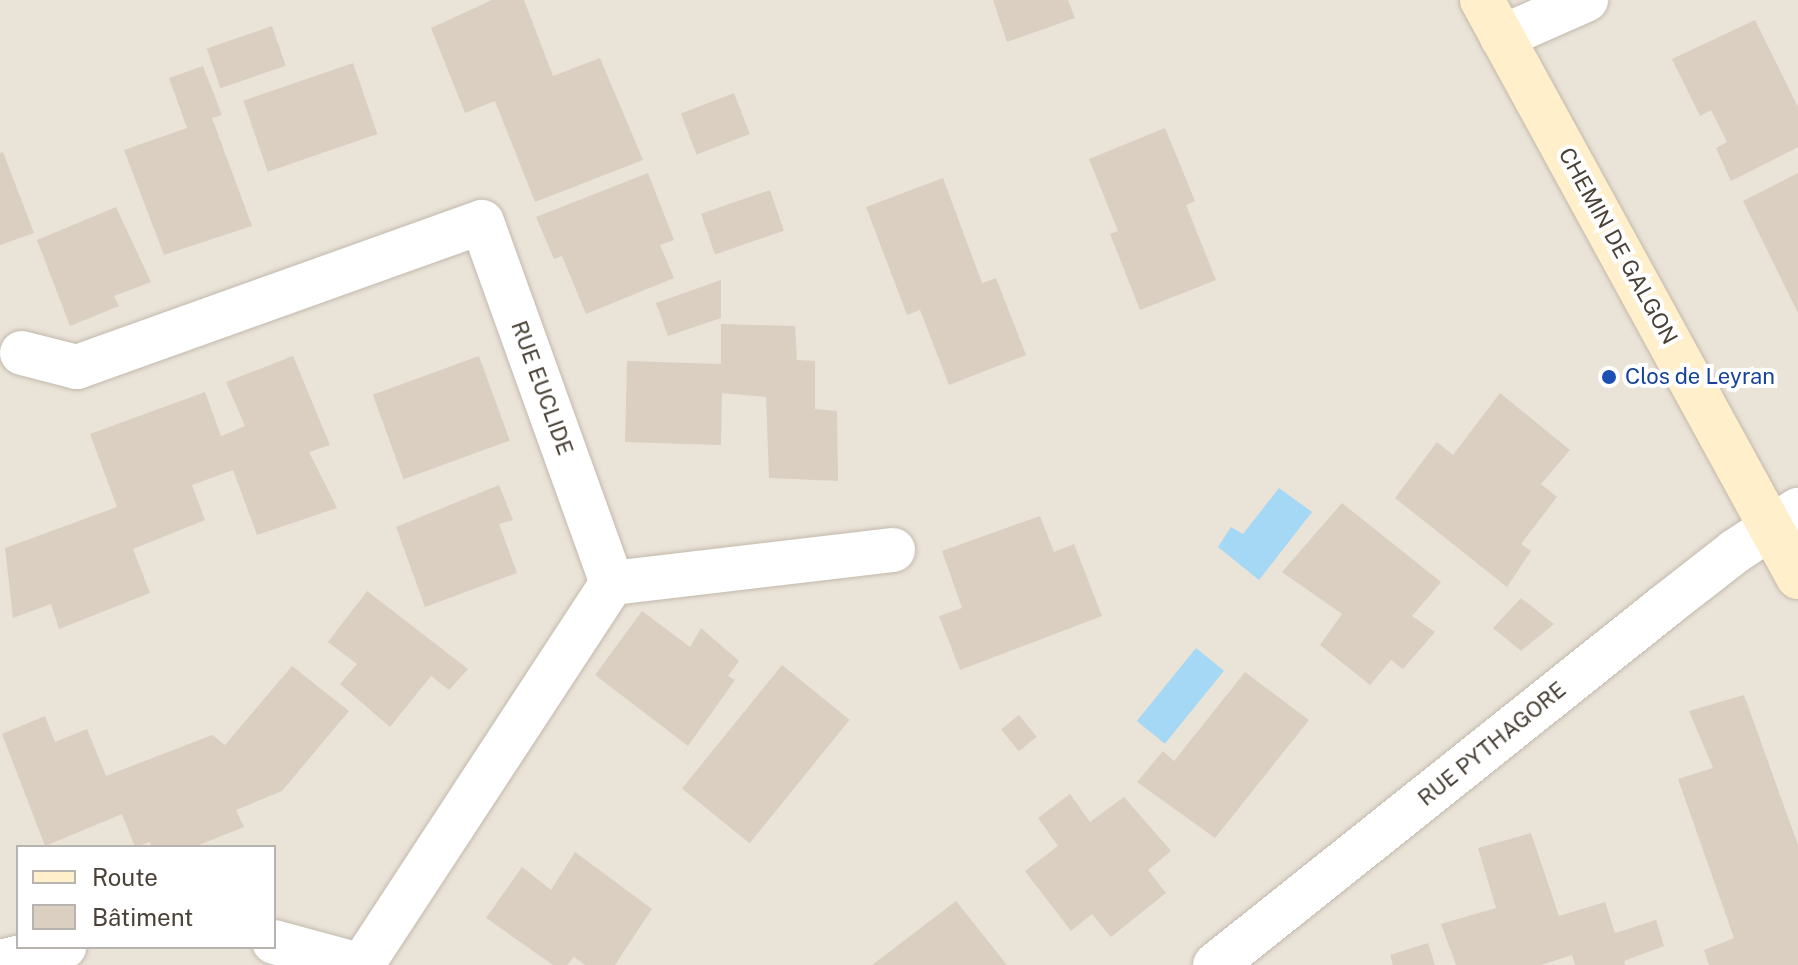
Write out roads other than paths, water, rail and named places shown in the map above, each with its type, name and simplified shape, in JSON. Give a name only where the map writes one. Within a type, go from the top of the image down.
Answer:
[{"type":"main road","name":"CHEMIN DE GALGON","points":[[1492,19],[1785,518],[1798,577]]},
{"type":"street","points":[[1492,19],[1586,0]]},
{"type":"street","name":"RUE EUCLIDE","points":[[22,353],[77,367],[482,222],[612,583]]},
{"type":"street","name":"RUE PYTHAGORE","points":[[1215,965],[1676,597],[1785,518]]},
{"type":"street","points":[[276,943],[360,965],[612,583],[893,550]]},
{"type":"street","points":[[0,962],[55,949]]},
{"type":"water","points":[[1279,488],[1312,512],[1259,580],[1218,547],[1231,527],[1243,534]]},
{"type":"water","points":[[1196,648],[1224,671],[1165,744],[1137,721]]},
{"type":"place","name":"Clos de Leyran","points":[[1609,377]]}]
